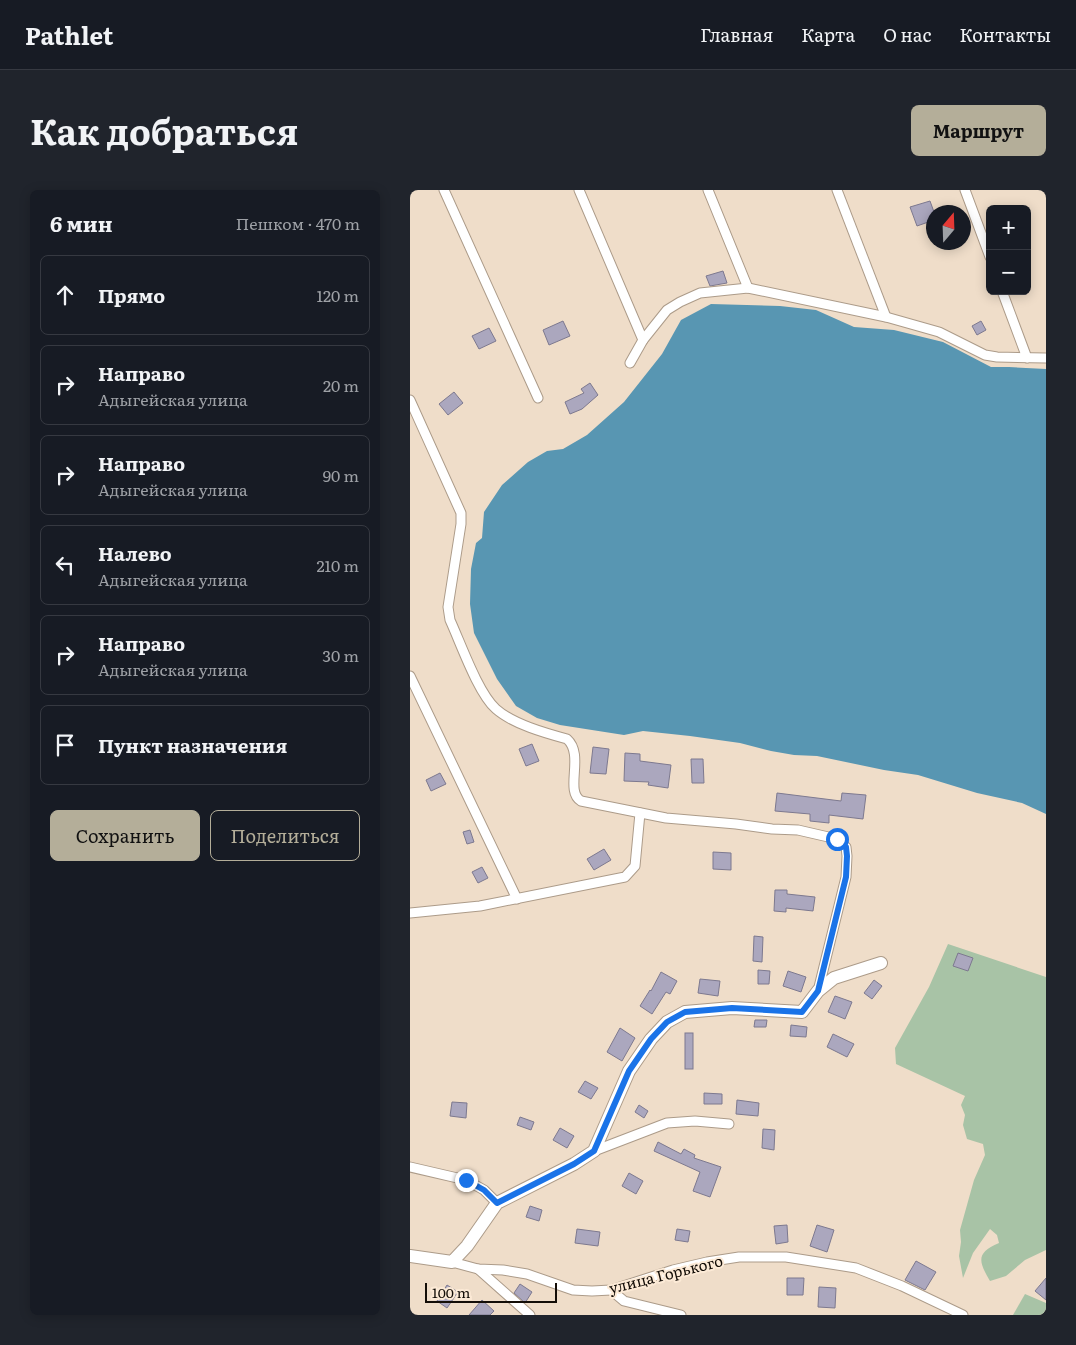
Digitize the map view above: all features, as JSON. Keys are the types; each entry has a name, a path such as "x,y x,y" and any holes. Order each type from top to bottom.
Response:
{"street":[{"path":"444,190 538,398"},
{"path":"579,190 642,340"},
{"path":"708,190 748,288"},
{"path":"837,190 886,317"},
{"path":"965,190 988,250"},
{"path":"630,363 642,340 667,310 700,293 748,288 886,317 940,332 986,355 1046,358"},
{"path":"1003,295 1027,358"},
{"path":"410,400 461,513 461,524 448,607 450,620 486,698 497,710 513,720 567,739 572,744 575,751 574,792 578,799 587,803 666,818 798,830 837,839 846,847 846,877 818,991"},
{"path":"410,676 517,899"},
{"path":"410,913 480,906 625,877 635,866 640,813"},
{"path":"594,1151 629,1071 651,1039 667,1022 685,1012 732,1008 802,1012 818,991 834,978 881,963"},
{"path":"410,1256 452,1262 467,1246 497,1203 574,1164 594,1151 667,1123 730,1124"},
{"path":"410,1167 466,1180 484,1190 497,1203"},
{"name":"улица Горького","path":"452,1262 478,1269 503,1270 527,1274 573,1290 592,1291 612,1290 673,1270 706,1262 739,1257 786,1257 856,1268 902,1286 962,1315"},
{"path":"478,1269 530,1315"},
{"path":"612,1290 624,1301 681,1315"}],"green space":[{"path":"948,944 1046,977 1046,1250 1025,1260 1006,1276 990,1281 983,1268 981,1259 986,1250 999,1243 997,1235 990,1229 973,1253 963,1278 959,1256 960,1230 974,1180 985,1155 983,1144 967,1139 963,1125 965,1115 961,1105 965,1096 896,1064 895,1048 929,987"},
{"path":"1025,1294 1046,1303 1046,1315 1013,1315"}],"water":[{"path":"711,304 780,306 816,310 854,327 894,330 943,342 991,367 1046,369 1046,814 1022,803 977,793 918,775 817,756 794,755 740,743 690,736 643,731 624,735 560,725 537,718 516,706 497,679 474,633 470,604 471,569 476,543 482,538 484,512 502,485 528,462 547,451 563,449 587,435 624,402 662,354 681,320"}],"building":[{"path":"930,201 931,205 926,205 926,223 917,226 910,207"},
{"path":"723,271 727,283 710,286 706,276"},
{"path":"563,321 570,336 549,345 543,330"},
{"path":"981,321 986,330 977,335 972,326"},
{"path":"489,328 496,341 479,349 472,336"},
{"path":"590,383 598,395 582,409 570,414 565,402 584,393 581,389"},
{"path":"454,392 463,403 448,415 439,404"},
{"path":"532,744 539,761 526,766 519,749"},
{"path":"593,747 609,749 606,774 590,773"},
{"path":"625,753 640,754 640,761 671,765 668,788 648,785 649,782 624,781"},
{"path":"691,759 703,759 704,783 692,783"},
{"path":"440,773 446,784 431,791 426,780"},
{"path":"777,793 841,801 842,793 866,795 863,819 829,815 829,823 810,821 810,814 775,811"},
{"path":"470,830 474,842 467,844 463,832"},
{"path":"604,849 611,860 594,870 587,859"},
{"path":"713,852 731,853 731,870 713,869"},
{"path":"482,867 488,878 478,883 472,872"},
{"path":"775,890 787,890 787,894 815,897 813,911 786,908 786,912 774,911"},
{"path":"754,936 763,937 762,962 753,961"},
{"path":"958,953 973,958 968,971 953,966"},
{"path":"758,970 770,971 769,984 758,984"},
{"path":"788,971 806,977 801,992 783,986"},
{"path":"661,972 677,981 670,994 666,992 652,1014 640,1006"},
{"path":"700,979 720,981 718,996 698,993"},
{"path":"874,980 882,986 872,999 864,993"},
{"path":"835,996 852,1002 845,1019 828,1012"},
{"path":"755,1020 767,1020 766,1027 754,1027"},
{"path":"791,1025 807,1027 806,1037 790,1036"},
{"path":"620,1028 635,1038 622,1061 607,1052"},
{"path":"685,1033 693,1033 693,1069 685,1069"},
{"path":"833,1034 854,1044 847,1057 827,1047"},
{"path":"585,1081 598,1088 591,1099 578,1092"},
{"path":"704,1093 722,1094 722,1104 704,1104"},
{"path":"737,1100 759,1103 758,1116 736,1114"},
{"path":"452,1102 467,1103 466,1118 450,1116"},
{"path":"639,1105 648,1111 644,1118 635,1112"},
{"path":"520,1117 534,1122 531,1130 517,1125"},
{"path":"560,1128 574,1136 567,1148 553,1140"},
{"path":"763,1129 775,1130 774,1150 762,1148"},
{"path":"658,1142 681,1154 684,1149 695,1155 694,1158 721,1167 710,1197 693,1191 700,1172 654,1151"},
{"path":"629,1173 643,1181 636,1194 622,1186"},
{"path":"530,1206 542,1210 539,1221 526,1217"},
{"path":"787,1225 788,1242 776,1244 774,1226"},
{"path":"817,1225 834,1230 827,1252 810,1246"},
{"path":"577,1229 600,1232 598,1246 575,1243"},
{"path":"677,1229 690,1231 688,1242 675,1240"},
{"path":"916,1261 936,1272 925,1290 905,1280"},
{"path":"787,1278 804,1278 803,1295 787,1295"},
{"path":"1046,1278 1046,1300 1035,1291"},
{"path":"520,1284 532,1292 525,1303 514,1293"},
{"path":"447,1285 458,1292 447,1308 437,1301"},
{"path":"819,1287 836,1288 835,1308 818,1307"},
{"path":"482,1300 494,1311 490,1315 469,1315"}],"route":[{"path":"466,1180 484,1190 497,1203 574,1164 594,1151 629,1071 651,1039 667,1022 685,1012 732,1008 802,1012 818,991 846,877 846,847 837,839"}]}
